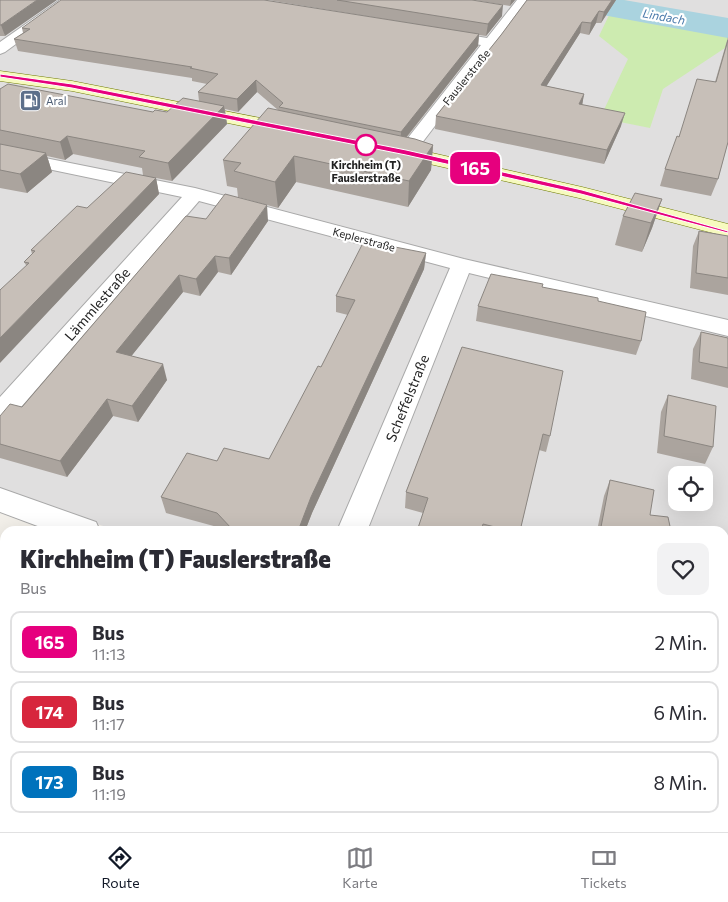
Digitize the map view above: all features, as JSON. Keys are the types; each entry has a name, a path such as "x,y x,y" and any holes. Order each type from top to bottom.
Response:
{"main road":[{"path":"0,76 72,86 307,133"},
{"path":"377,147 582,192 728,231"}],"street":[{"path":"0,49 69,0"},
{"path":"496,10 521,5"},
{"name":"Fauslerstraße","path":"406,152 521,5"},
{"path":"426,32 493,43"},
{"name":"Keplerstraße","path":"0,154 195,194 462,265 728,328"},
{"name":"Lämmlestraße","path":"0,414 195,194"},
{"name":"Scheffelstraße","path":"354,526 462,265"},
{"path":"0,500 71,526"}],"shaded area":[{"path":"0,0 728,0 728,526 103,526 0,491"}],"green space":[{"path":"552,0 622,0 728,20 728,46 663,89 650,128 600,118 628,59 599,36 611,11"}],"building":[{"path":"0,0 37,0 0,25"},
{"path":"61,0 264,0 479,34 401,132 279,107 283,103 256,80 237,99 198,92 218,74 190,68 192,67 14,39 30,29 22,28"},
{"path":"337,0 472,0 503,5 488,24"},
{"path":"527,0 612,0 604,12 599,11 591,23 582,22 541,85 584,94 579,104 625,113 607,150 436,116"},
{"path":"728,40 728,142 718,179 665,169 677,136 679,137 697,79 716,82"},
{"path":"8,84 153,112 155,110 167,112 183,98 224,106 168,163 139,157 145,151 67,136 60,142 0,130 0,89"},
{"path":"268,108 415,139 433,145 409,181 294,156 275,182 234,171 241,163 223,160"},
{"path":"0,144 46,153 20,174 0,170"},
{"path":"126,172 156,178 0,338 0,290 29,263 24,262 35,251 31,250 77,206 87,208"},
{"path":"635,193 662,199 651,223 623,216"},
{"path":"225,194 267,205 229,258 215,256 196,279 179,275 116,352 163,364 132,406 107,399 60,461 0,444 0,416 10,404 22,407 186,216 206,219"},
{"path":"699,231 728,236 728,278 696,273"},
{"path":"364,241 426,253 311,497 300,526 229,526 217,513 161,497 187,453 217,461 224,448 269,459 318,366 321,367 355,300 336,296"},
{"path":"491,274 543,284 542,287 598,298 598,301 646,312 641,341 478,306"},
{"path":"701,332 728,338 728,368 699,362"},
{"path":"462,347 563,371 550,436 543,434 521,526 491,526 483,524 482,526 419,526 428,498 406,492"},
{"path":"668,395 716,406 713,447 664,436"},
{"path":"610,480 654,490 650,515 668,517 670,526 601,526"}],"waterway":[{"name":"Lindach","path":"570,0 728,28"}],"bus line":[{"name":"165","path":"0,76 72,86 406,152 582,192 728,231"}],"place":[{"name":"Aral","path":"30,100"},
{"name":"Kirchheim (T) Fauslerstraße","path":"366,145"}]}
